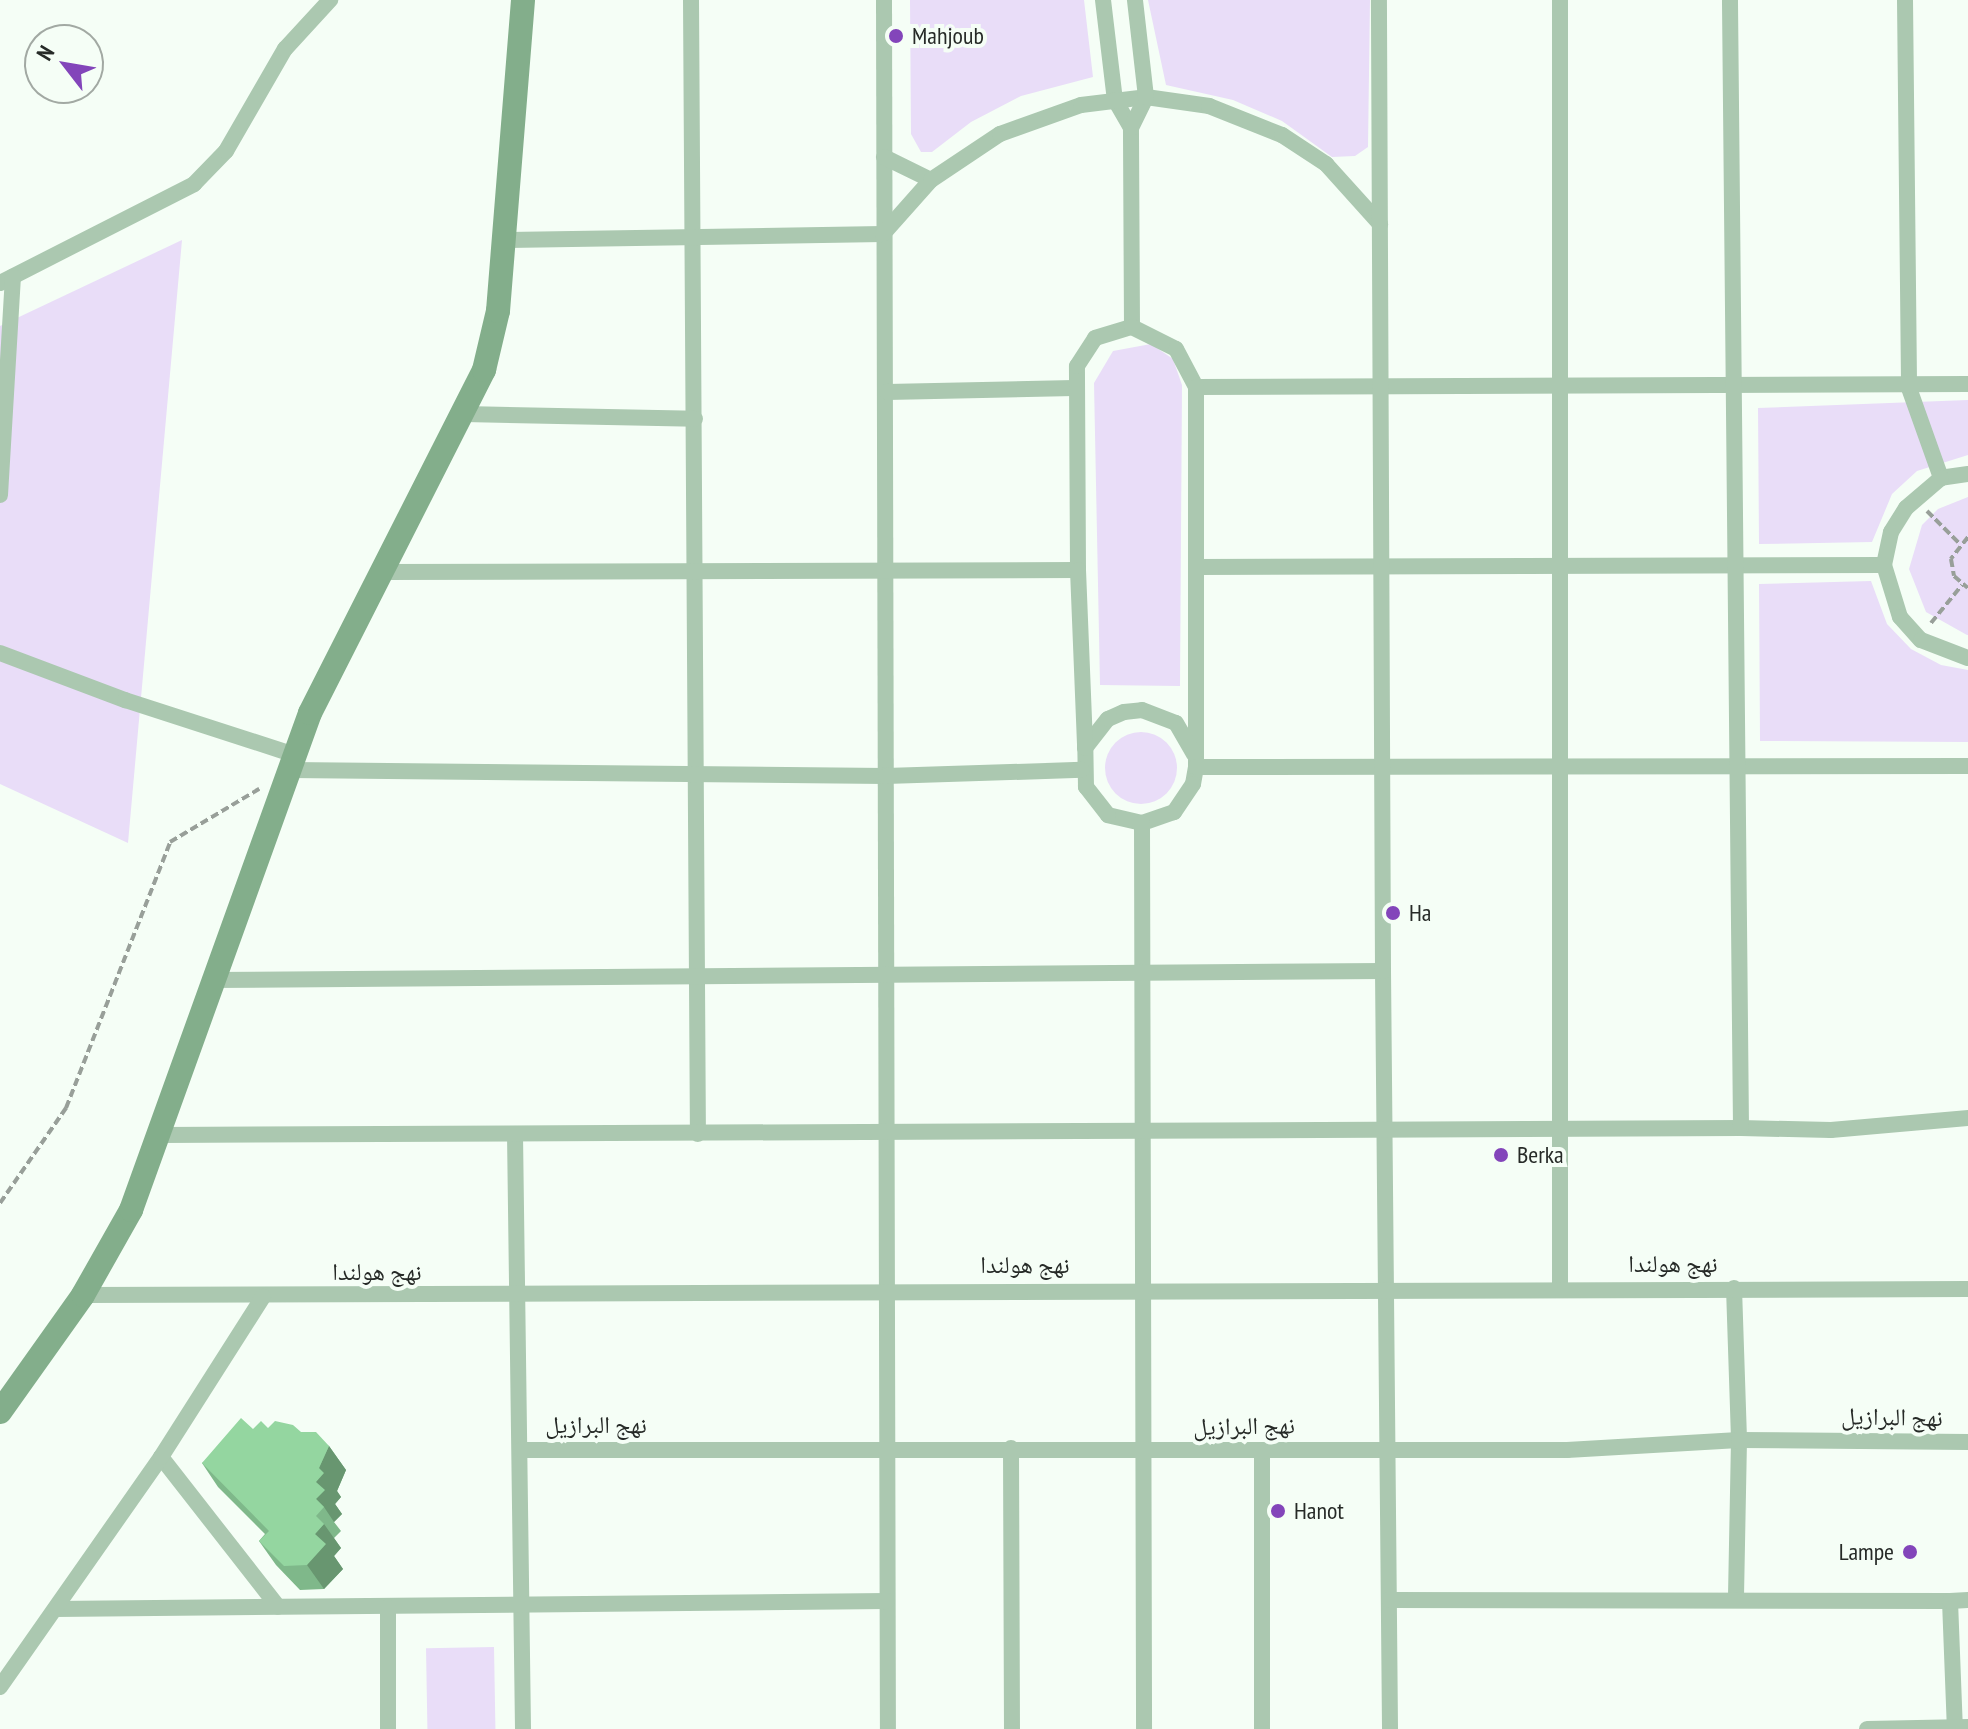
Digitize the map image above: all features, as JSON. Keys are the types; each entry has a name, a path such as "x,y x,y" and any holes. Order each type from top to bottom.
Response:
{"street":[{"path":"0,495 6,279 194,184 226,151 285,49 330,0"},
{"path":"0,1412 83,1295 114,1244 161,1135 210,980 330,668 464,414 492,340 504,240 523,0"},
{"path":"691,0 698,572 694,980 698,1134"},
{"path":"884,0 891,1447 888,1729"},
{"path":"1103,0 1115,100 1131,128"},
{"path":"1132,327 1131,128 1146,97 1135,0"},
{"path":"1379,0 1390,1729"},
{"path":"1560,0 1556,1126 1560,1287"},
{"path":"1730,0 1732,566 1741,1128"},
{"path":"1905,0 1909,388 1941,478"},
{"path":"504,240 883,234 931,180 1000,134 1048,114 1146,97 1209,106 1282,135 1326,164 1380,224"},
{"path":"884,157 931,180"},
{"path":"1132,327 1176,349 1196,387 1195,761 1189,792 1174,812 1142,823 1124,822 1101,809 1086,787 1082,770 1085,748 1074,388 1084,349 1112,330 1132,327"},
{"path":"1196,387 1909,388 1968,384"},
{"path":"887,392 1074,388"},
{"path":"464,414 695,419"},
{"path":"1968,474 1941,478 1906,508 1891,532 1884,565 1888,590 1911,629 1948,654 1968,658"},
{"path":"1196,567 1884,565"},
{"path":"381,572 888,573 1078,570"},
{"path":"0,653 293,763 695,776 886,776 1082,770"},
{"path":"1085,748 1108,719 1142,710 1176,723 1195,761"},
{"path":"1195,761 1384,767 1968,766"},
{"path":"1142,823 1144,1729"},
{"path":"210,980 694,980 1383,971"},
{"path":"161,1135 889,1134 1556,1126 1846,1129 1968,1118"},
{"path":"515,1134 523,1729"},
{"path":"1734,1288 1739,1440 1736,1598"},
{"name":"نهج هولندا","path":"83,1295 263,1297 890,1289 1968,1289"},
{"path":"0,1687 161,1457 263,1297"},
{"name":"نهج البرازيل","path":"521,1450 891,1447 1143,1451 1388,1447 1567,1450 1739,1440 1968,1442"},
{"path":"1011,1448 1012,1729"},
{"path":"1262,1450 1262,1729"},
{"path":"161,1457 278,1607"},
{"path":"1389,1600 1968,1600"},
{"path":"55,1609 887,1601"},
{"path":"1867,1729 1960,1728 1950,1601"},
{"path":"388,1607 388,1729"}],"path":[{"path":"1918,519 1935,503"},
{"path":"1925,510 1959,543"},
{"path":"1968,537 1959,543 1951,568 1962,585 1968,588"},
{"path":"1931,623 1962,585"},
{"path":"1923,614 1943,630"},
{"path":"0,1203 66,1108 170,842 293,763"}],"shaded area":[{"path":"910,0 1084,0 1093,77 1021,96 971,122 932,152 921,152 911,134"},
{"path":"1148,0 1370,0 1368,147 1355,156 1332,157 1282,121 1233,100 1166,85"},
{"path":"182,240 128,843 0,784 0,326"},
{"path":"1151,344 1173,359 1182,385 1180,686 1100,685 1094,383 1113,351"},
{"path":"1968,400 1968,455 1917,471 1892,494 1872,542 1759,544 1758,408"},
{"path":"1968,497 1967,635 1926,612 1909,569 1922,525 1938,509"},
{"path":"1871,581 1887,624 1911,649 1941,665 1968,670 1968,742 1760,741 1759,584"},
{"path":"1141,732 1161,738 1171,748 1177,768 1171,788 1161,798 1141,804 1121,798 1111,788 1105,768 1111,748 1121,738"},
{"path":"494,1647 495,1729 427,1729 426,1648"}],"building":[{"path":"241,1418 253,1429 261,1421 268,1428 275,1421 293,1425 301,1432 316,1432 329,1446 319,1468 324,1473 316,1482 325,1490 316,1499 324,1507 316,1516 324,1524 315,1534 326,1544 307,1565 284,1566 259,1541 269,1531 202,1463"}],"place":[{"name":"Mahjoub","path":"896,36"},
{"name":"Ha","path":"1393,913"},
{"name":"Berka","path":"1501,1155"},
{"name":"Hanot","path":"1278,1511"},
{"name":"Lampe","path":"1910,1552"}]}
